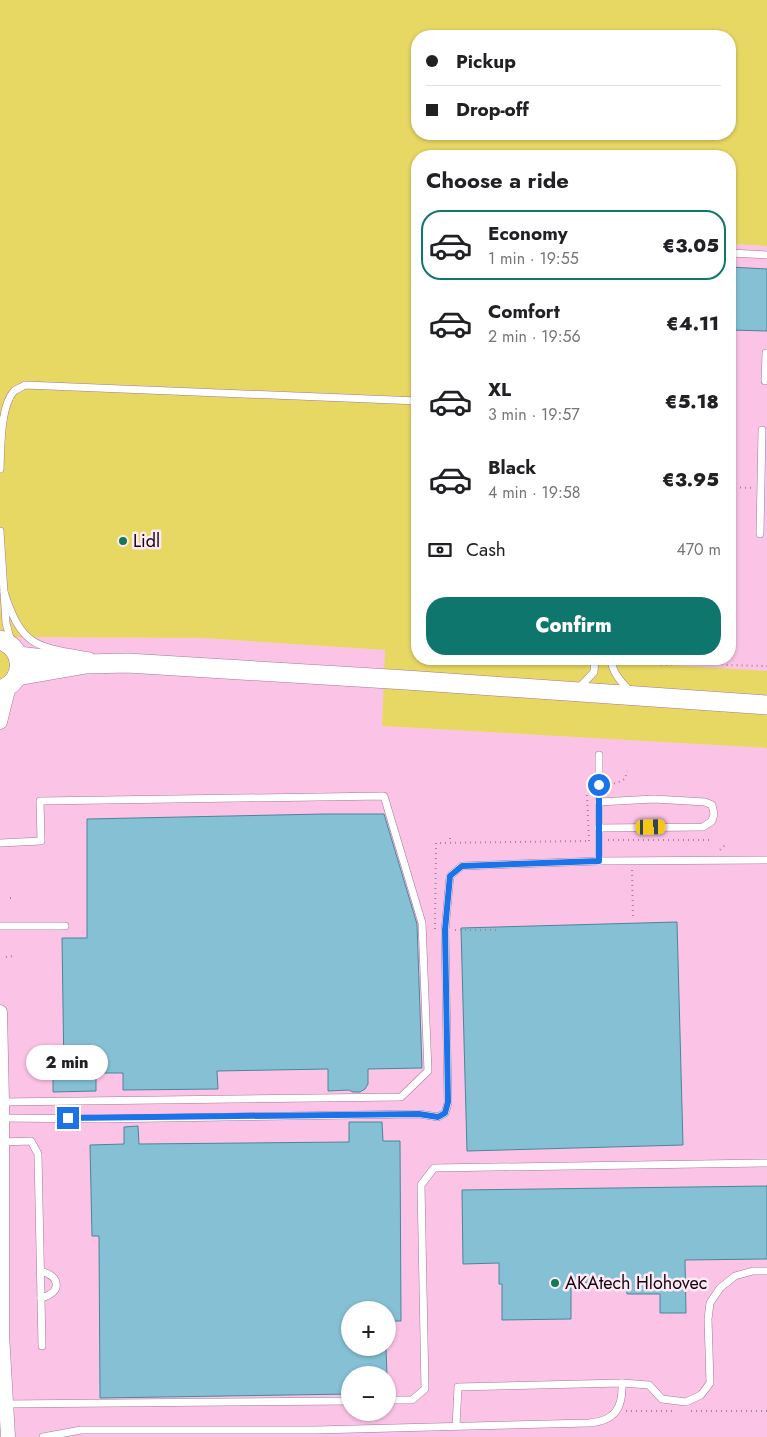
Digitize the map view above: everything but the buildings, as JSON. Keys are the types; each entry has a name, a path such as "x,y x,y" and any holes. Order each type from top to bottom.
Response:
{"main road":[{"path":"10,647 86,664"},
{"path":"9,684 20,668 10,647"},
{"path":"9,684 86,664 127,663 767,705"}],"street":[{"path":"0,722 9,684"},
{"path":"0,1012 2,1334 8,1437"}],"lane":[{"path":"736,253 767,255"},
{"path":"765,381 766,353"},
{"path":"0,469 2,419 6,403 14,391 25,385 411,401"},
{"path":"760,534 762,430"},
{"path":"0,531 6,623 10,647"},
{"path":"4,592 11,614 19,628 32,641 46,649 127,663"},
{"path":"574,692 594,672 595,665"},
{"path":"612,665 622,683 636,696"},
{"path":"599,755 599,861"},
{"path":"0,843 41,841 40,802 384,796 422,923 428,1071 401,1097 2,1102"},
{"path":"599,802 654,799 705,802 712,805 714,814 712,821 703,827 599,828"},
{"path":"2,1118 419,1114 438,1117 445,1113 448,1102 445,930 450,876 462,866 599,861 767,860"},
{"path":"0,926 65,926"},
{"path":"2,1142 31,1141 38,1154 42,1346"},
{"path":"396,1400 412,1400 425,1389 421,1185 434,1168 767,1163"},
{"path":"41,1271 51,1275 56,1281 57,1286 50,1295 41,1298"},
{"path":"456,1426 458,1387 622,1383 649,1385 662,1399 686,1402 701,1395 710,1383 708,1320 710,1303 720,1288 735,1276 753,1271 767,1271"},
{"path":"759,1271 767,1276"},
{"path":"43,1437 81,1430 306,1430 589,1424 605,1419 618,1410 622,1398 622,1383"},
{"path":"5,1404 341,1401"}],"path":[{"path":"736,487 761,488"},
{"path":"736,665 767,666"},
{"path":"624,779 627,771"},
{"path":"450,838 450,843"},
{"path":"498,930 435,930 436,843 540,840 588,841"},
{"path":"6,956 13,956"},
{"path":"618,1410 631,1412 679,1411"},
{"path":"689,1411 767,1411"}],"shaded area":[{"path":"0,0 767,0 767,246 736,244 736,150 411,150 411,665 670,665 767,671 767,748 382,726 385,650 202,638 0,637"},
{"path":"736,244 767,246 767,671 669,665 736,665"},
{"path":"0,637 202,638 386,650 382,726 767,748 767,1437 3,1437 0,1409"},
{"path":"0,648 8,652 13,670 0,683"}],"place":[{"name":"Lidl","path":"123,541"},
{"name":"AKAtech Hlohovec","path":"555,1283"}],"route":[{"path":"68,1118 376,1116 419,1114 438,1117 445,1113 448,1102 445,930 450,876 462,866 599,861 599,785"}]}
